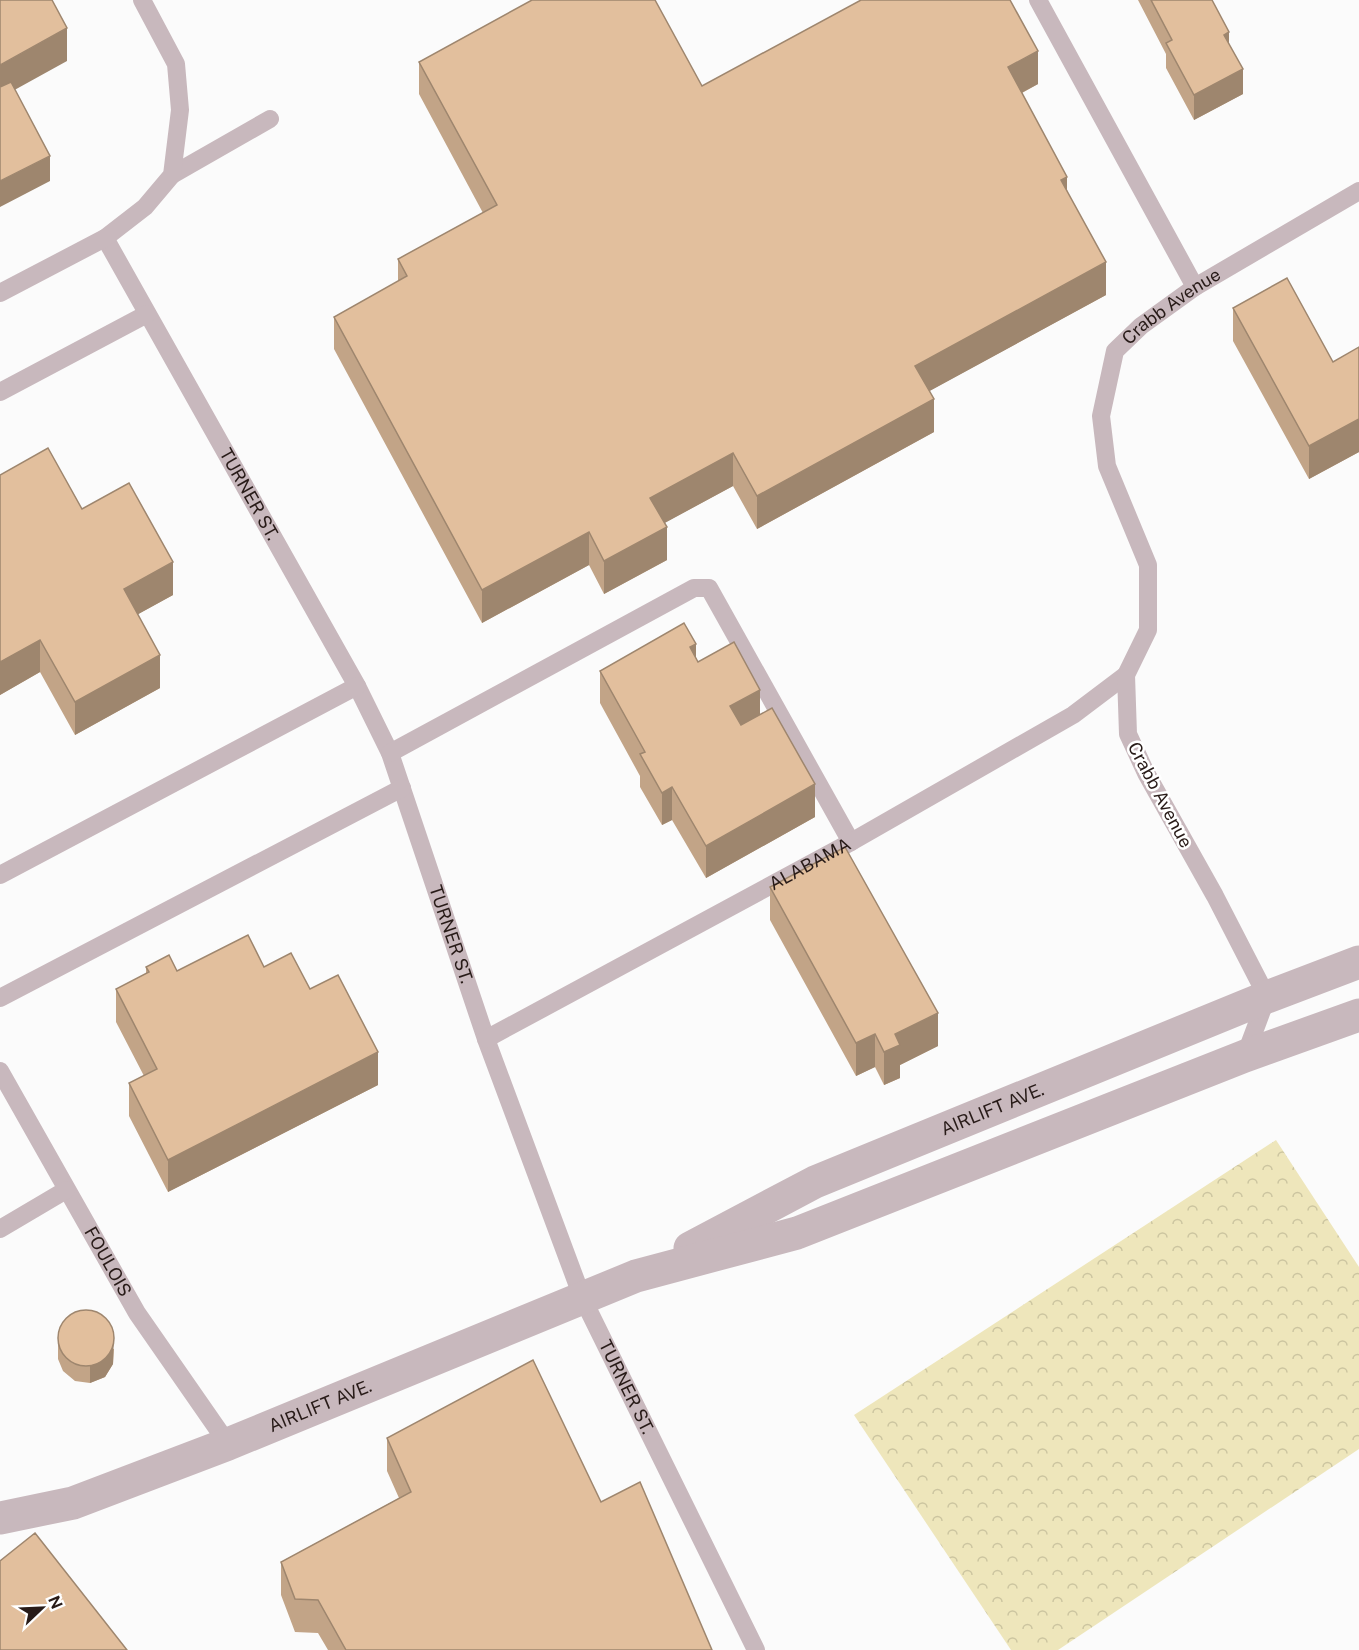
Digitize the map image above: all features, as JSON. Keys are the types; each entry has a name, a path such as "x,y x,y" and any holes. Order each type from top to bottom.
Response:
{"street":[{"name":"AIRLIFT AVE.","path":"636,1276 815,1182 1267,997 1359,962"},
{"name":"AIRLIFT AVE.","path":"0,1518 73,1503 228,1444 636,1276 797,1233 1245,1056 1359,1015"}],"lane":[{"path":"142,0 176,64 180,110 172,175"},
{"path":"1038,0 1195,287"},
{"path":"0,293 105,238 145,207 172,175 270,119"},
{"name":"Crabb Avenue","path":"1267,997 1215,896 1146,773 1128,734 1126,675 1148,630 1148,565 1107,466 1101,416 1115,351 1141,326 1195,287 1359,191"},
{"name":"TURNER ST.","path":"105,238 357,686 390,753 486,1039 582,1297 756,1650"},
{"path":"0,392 147,314"},
{"path":"390,753 694,588 709,588 851,842"},
{"name":"ALABAMA","path":"486,1039 851,842 1073,715 1126,675"},
{"path":"0,875 357,686"},
{"path":"0,998 402,788"},
{"path":"1245,1056 1267,997"},
{"name":"FOULOIS","path":"0,1071 137,1313 228,1444"},
{"path":"0,1229 66,1190"}],"green space":[{"path":"1276,1140 1359,1267 1359,1449 1058,1650 1011,1650 854,1415"}],"building":[{"path":"0,0 52,0 67,28 0,65"},
{"path":"532,0 655,0 702,86 861,0 1010,0 1038,51 1008,67 1067,177 1061,180 1106,262 915,366 934,399 757,496 733,453 650,498 667,527 604,561 589,532 482,590 334,317 407,276 398,259 497,205 419,62"},
{"path":"1151,0 1212,0 1229,32 1224,35 1243,69 1194,95 1166,43 1172,40"},
{"path":"11,82 50,156 0,181 0,87"},
{"path":"1287,278 1333,362 1359,347 1359,419 1309,446 1233,308"},
{"path":"48,448 82,509 129,483 173,562 124,589 160,655 75,702 40,640 0,662 0,475"},
{"path":"684,623 696,644 690,647 698,662 734,642 760,690 730,706 741,725 772,708 815,784 706,846 672,787 662,793 640,754 645,752 600,671"},
{"path":"845,847 938,1013 895,1034 900,1045 884,1052 875,1034 856,1043 770,887"},
{"path":"248,935 264,967 291,953 310,989 338,975 378,1052 168,1160 129,1083 157,1069 116,989 149,972 146,967 169,955 177,971"},
{"path":"86,1310 97,1312 106,1318 112,1327 114,1338 112,1349 106,1358 97,1364 86,1366 75,1364 66,1358 60,1349 58,1338 60,1327 66,1318 75,1312"},
{"path":"533,1360 601,1502 640,1482 712,1650 346,1650 318,1600 295,1599 281,1562 411,1492 387,1438"},
{"path":"35,1533 127,1650 0,1650 0,1561"}]}
